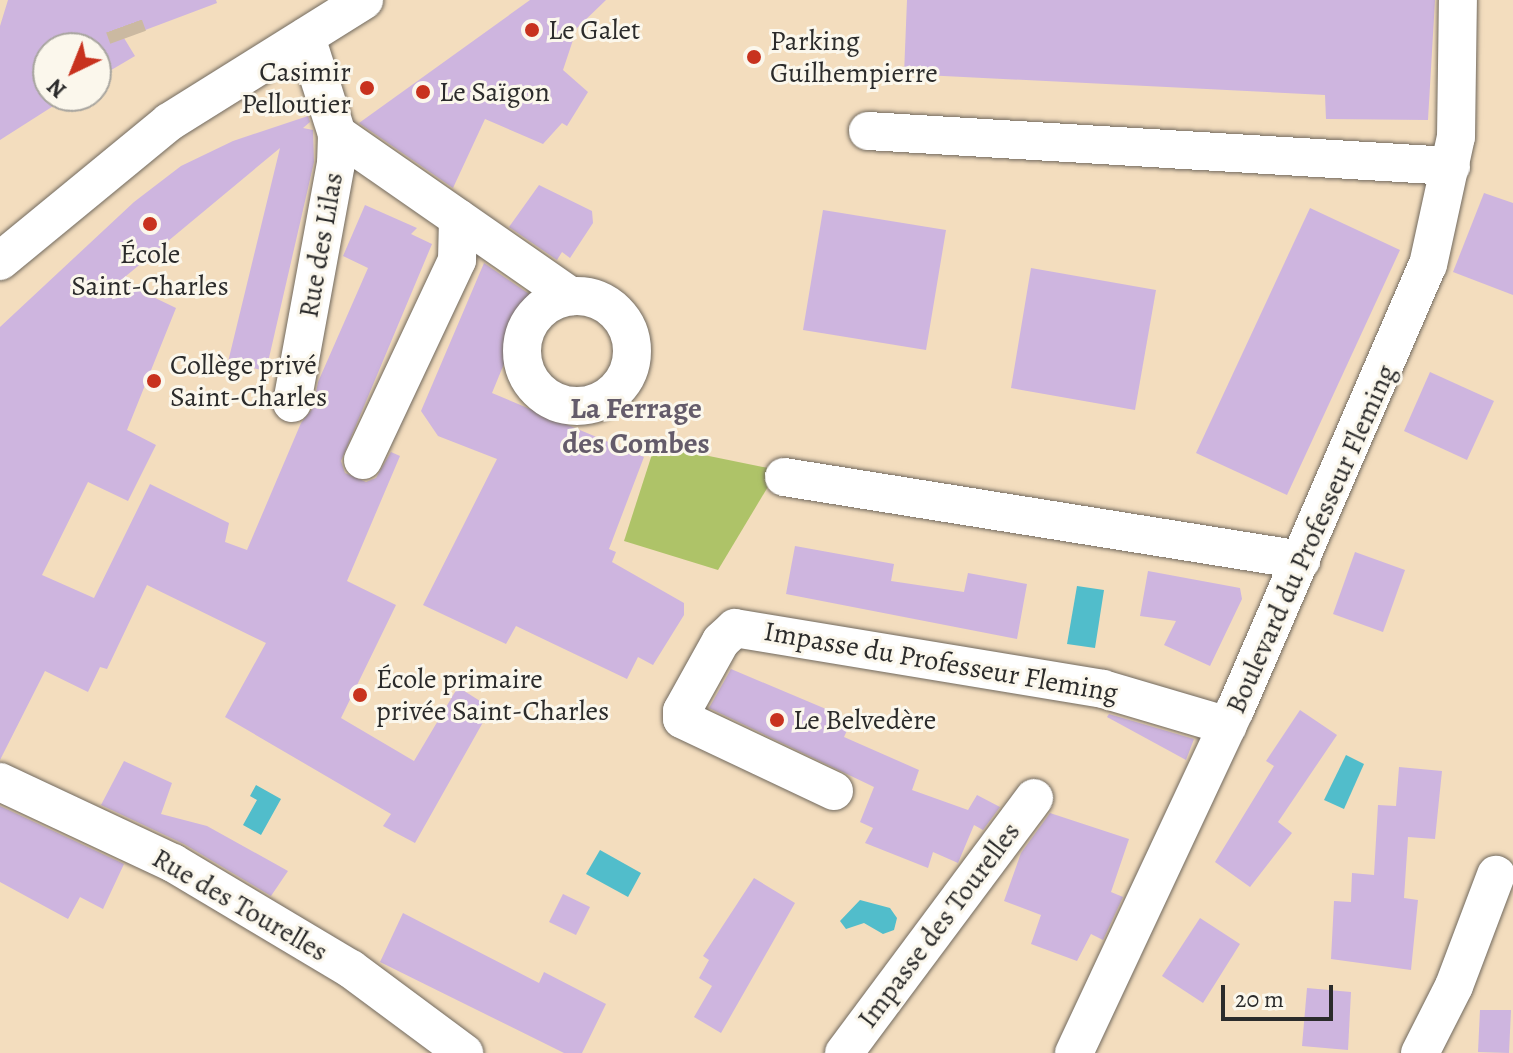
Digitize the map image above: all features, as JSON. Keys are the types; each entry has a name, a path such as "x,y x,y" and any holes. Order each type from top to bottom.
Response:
{"street":[{"path":"0,261 169,122 364,0"},
{"name":"Boulevard du Professeur Fleming","path":"1074,1053 1228,726 1415,301 1444,208 1451,166 1458,107 1458,0"},
{"path":"306,37 337,134 570,296"},
{"path":"868,131 1451,166"},
{"name":"Rue des Lilas","path":"292,403 336,164 337,134"},
{"path":"363,460 457,260 458,218"},
{"path":"784,477 1301,560"},
{"name":"Impasse du Professeur Fleming","path":"834,791 682,719 682,711 721,641 735,628 1103,689 1228,726"},
{"name":"Rue des Tourelles","path":"0,782 173,863 351,969 464,1053"},
{"name":"Impasse des Tourelles","path":"844,1053 1034,798"},
{"path":"1420,1053 1454,986 1496,875"}],"green space":[{"path":"655,445 778,470 718,570 624,541"}],"water":[{"path":"1077,586 1104,590 1095,648 1067,644"},
{"path":"1346,755 1364,764 1344,809 1324,800"},
{"path":"256,785 281,799 261,835 243,825 257,800 250,796"},
{"path":"600,850 641,873 628,897 586,874"},
{"path":"860,900 890,908 897,918 894,930 883,934 864,923 846,929 840,921"}],"building":[{"path":"8,0 216,0 217,3 124,38 135,56 112,70 112,32 32,32 32,112 44,112 0,140 0,26"},
{"path":"530,0 606,0 577,28 563,70 588,92 567,126 562,123 543,144 485,119 453,188 359,123"},
{"path":"907,0 1435,0 1428,120 1326,119 1325,95 904,74"},
{"path":"308,116 310,122 303,128 313,130 314,162 266,371 228,362 280,148 120,281 176,308 127,430 156,445 128,501 88,482 42,575 94,598 150,484 229,523 225,542 247,550 301,423 313,408 318,382 368,268 343,256 365,205 417,228 411,234 432,244 341,461 345,473 366,482 376,478 391,452 400,456 347,581 396,605 341,718 414,761 458,687 491,708 415,843 383,826 391,814 225,717 266,643 147,585 107,669 100,667 88,692 45,671 0,760 0,327 134,202 181,166 233,141"},
{"path":"539,185 592,211 593,223 570,258 562,252 557,260 509,227"},
{"path":"1484,193 1513,203 1513,295 1453,272"},
{"path":"1310,208 1400,250 1287,495 1196,453"},
{"path":"823,210 946,230 926,350 803,330"},
{"path":"484,263 532,296 492,393 644,457 609,549 616,552 612,562 684,603 684,615 653,665 638,657 627,679 516,626 506,644 423,605 497,459 438,436 421,411"},
{"path":"1031,268 1156,290 1135,410 1011,388"},
{"path":"1430,372 1494,401 1467,460 1404,431"},
{"path":"795,546 894,564 891,581 964,592 968,573 1027,584 1017,639 786,594"},
{"path":"1355,552 1405,570 1383,632 1333,614"},
{"path":"1148,571 1240,588 1242,599 1210,666 1164,645 1176,621 1140,616"},
{"path":"731,669 852,720 844,737 919,770 912,790 968,810 977,795 1000,807 983,830 974,825 958,863 933,852 928,868 865,843 873,828 860,822 874,787 709,708"},
{"path":"1300,710 1337,735 1278,822 1292,833 1250,887 1215,862 1274,766 1266,761"},
{"path":"1109,714 1194,739 1186,760 1107,717"},
{"path":"124,761 172,783 161,814 207,826 288,871 271,896 184,844 101,805"},
{"path":"1399,767 1442,771 1435,839 1408,837 1404,898 1418,900 1411,970 1331,959 1334,901 1351,902 1352,873 1374,875 1378,805 1396,806"},
{"path":"0,806 124,864 103,909 80,897 68,919 0,882"},
{"path":"1050,813 1129,839 1111,892 1123,897 1103,940 1091,934 1077,961 1031,944 1041,915 1004,901 1021,853"},
{"path":"754,878 795,903 721,1033 694,1017 712,986 699,978 709,960 703,956"},
{"path":"563,894 590,907 576,935 549,922"},
{"path":"403,913 539,983 544,972 606,1004 582,1053 564,1053 380,962"},
{"path":"1200,918 1240,944 1203,1003 1162,976"},
{"path":"1307,988 1351,992 1348,1050 1302,1046"},
{"path":"1480,1010 1511,1010 1509,1053 1478,1052"}],"tunnel":[{"path":"124,26 128,37"}],"place":[{"name":"Le Galet","path":"532,30"},
{"name":"Parking Guilhempierre","path":"754,57"},
{"name":"Casimir Pelloutier","path":"367,88"},
{"name":"Le Saïgon","path":"423,92"},
{"name":"École Saint-Charles","path":"150,224"},
{"name":"Collège privé Saint-Charles","path":"154,381"},
{"name":"École primaire privée Saint-Charles","path":"360,695"},
{"name":"Le Belvedère","path":"777,720"}],"district":[{"name":"La Ferrage des Combes","path":"636,425"}]}
